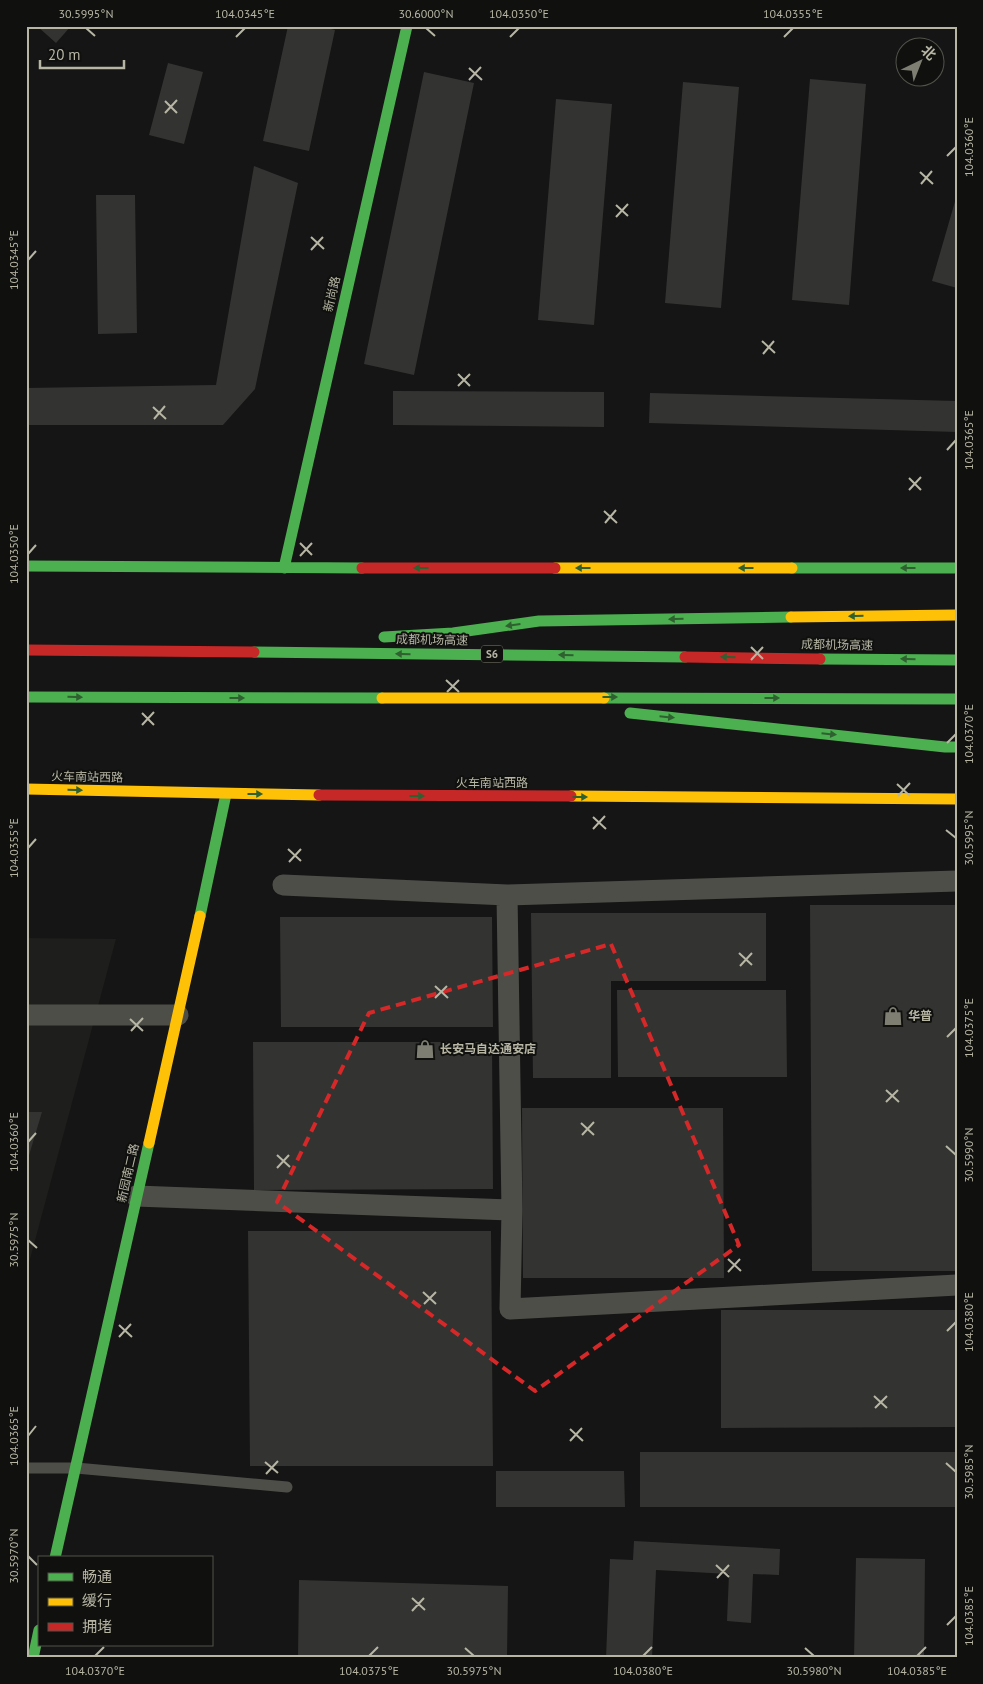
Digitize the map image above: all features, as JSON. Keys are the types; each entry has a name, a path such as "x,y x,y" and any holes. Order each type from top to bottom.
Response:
{"main road":[{"name":"新尚路","path":"284,568 407,26"},
{"path":"26,566 957,568"},
{"path":"375,637 453,632 539,621 957,615"},
{"path":"159,651 316,641"},
{"name":"成都机场高速","path":"26,650 957,660"},
{"path":"26,697 957,699"},
{"path":"480,697 599,710"},
{"path":"619,712 957,747"},
{"name":"火车南站西路","path":"26,789 226,794 957,799"},
{"name":"新园南二路","path":"55,1556 226,794"},
{"path":"32,1658 38,1634"}],"street":[{"path":"284,885 507,895 957,881"},
{"path":"507,895 512,1210 510,1309 957,1285"},
{"path":"26,1015 178,1015"},
{"path":"136,1196 512,1210"}],"lane":[{"path":"26,1468 76,1468 287,1488"}],"highlighted area":[{"path":"611,944 739,1245 535,1391 277,1202 369,1013"}],"shaded area":[{"path":"26,938 116,939 26,1274"}],"building":[{"path":"37,26 71,26 56,43"},
{"path":"288,26 319,26 335,30 309,151 263,141"},
{"path":"168,63 203,72 184,144 149,135"},
{"path":"424,72 474,83 414,375 364,364"},
{"path":"810,79 866,84 849,305 792,300"},
{"path":"683,82 739,87 721,308 665,303"},
{"path":"556,99 612,104 594,325 538,320"},
{"path":"254,166 298,183 255,389 223,425 26,425 26,388 216,385"},
{"path":"96,195 135,195 137,333 98,334"},
{"path":"957,198 957,288 932,281"},
{"path":"393,391 604,392 604,427 393,425"},
{"path":"650,393 957,401 957,432 649,423"},
{"path":"810,905 957,905 957,1271 812,1271"},
{"path":"531,913 766,913 766,981 611,981 611,1078 533,1078"},
{"path":"280,917 492,917 493,1027 281,1027"},
{"path":"617,990 786,990 787,1077 618,1077"},
{"path":"253,1042 492,1042 493,1189 254,1190"},
{"path":"522,1108 723,1108 724,1278 523,1278"},
{"path":"26,1112 42,1112 27,1162 26,1162"},
{"path":"248,1231 491,1231 493,1466 250,1466"},
{"path":"721,1310 957,1310 957,1427 721,1428"},
{"path":"640,1452 957,1452 957,1507 640,1507"},
{"path":"496,1471 624,1471 625,1507 496,1507"},
{"path":"634,1541 780,1549 779,1575 753,1574 751,1623 727,1621 729,1574 656,1570 652,1658 606,1658 610,1559 633,1560"},
{"path":"856,1558 925,1559 924,1658 854,1658"},
{"path":"299,1580 508,1586 507,1658 298,1658"}],"traffic: fast":[{"path":"284,568 407,26"},
{"path":"26,566 362,568"},
{"path":"792,568 957,568"},
{"path":"384,637 453,633 539,621 791,617"},
{"path":"254,652 685,657"},
{"path":"820,659 957,660"},
{"path":"26,697 382,698"},
{"path":"604,698 957,699"},
{"path":"630,713 957,747"},
{"path":"200,916 226,794"},
{"path":"55,1556 149,1143"},
{"path":"33,1658 38,1635"}],"traffic: slow":[{"path":"555,568 792,568"},
{"path":"791,617 957,615"},
{"path":"382,698 604,698"},
{"path":"26,789 319,795"},
{"path":"571,796 957,799"},
{"path":"149,1143 200,916"}],"traffic: jam":[{"path":"362,568 555,568"},
{"path":"26,650 254,652"},
{"path":"685,657 820,659"},
{"path":"319,795 571,796"}],"place":[{"name":"华普","path":"893,1016"},
{"name":"长安马自达通安店","path":"425,1049"}]}
